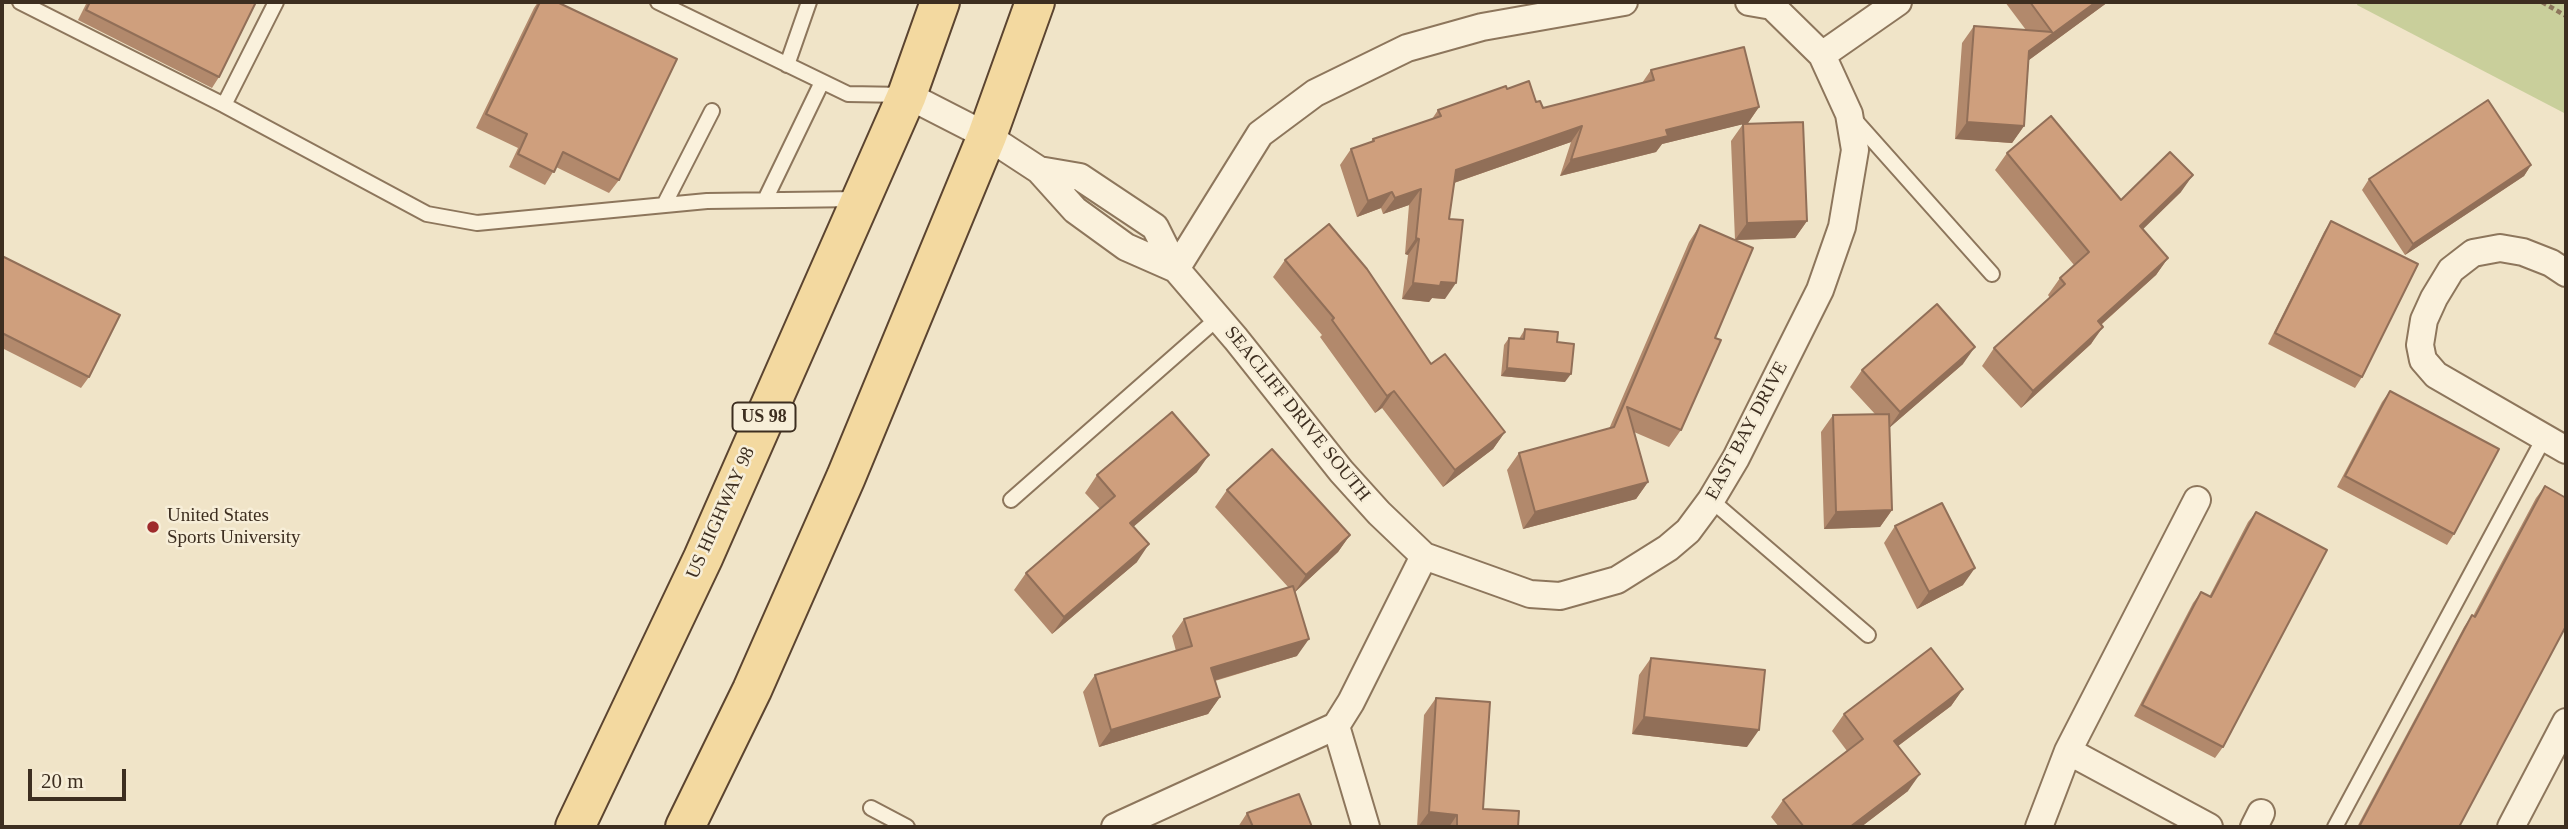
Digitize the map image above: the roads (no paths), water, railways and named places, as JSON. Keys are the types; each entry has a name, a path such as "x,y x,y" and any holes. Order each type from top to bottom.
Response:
{"main road":[{"name":"US HIGHWAY 98","path":"575,827 703,558 907,95 940,2"},
{"path":"685,827 752,690 846,477 987,136 1035,2"}],"street":[{"path":"1175,269 1260,134 1315,93 1408,48 1482,27 1624,2"},
{"name":"EAST BAY DRIVE","path":"1424,556 1530,594 1560,596 1616,580 1637,568 1688,531 1711,500 1762,409 1820,290 1842,227 1855,150 1849,114 1822,55 1772,6 1749,2"},
{"path":"1822,55 1898,2"},
{"name":"SEACLIFF DRIVE SOUTH","path":"907,95 987,136 1039,170 1080,177 1155,227 1175,269 1218,318 1341,471 1379,513 1424,556"},
{"path":"2555,444 2436,375 2423,360 2420,345 2424,320 2434,298 2451,270 2473,253 2500,248 2512,250 2551,263 2566,274"},
{"path":"2039,827 2068,751 2197,500"},
{"path":"1115,827 1336,726 1351,702 1424,556"},
{"path":"2511,827 2566,722"},
{"path":"1336,726 1366,827"},
{"path":"2068,751 2209,827"}],"lane":[{"path":"20,2 224,105 427,214 477,223 707,201 860,199"},
{"path":"224,105 276,2"},
{"path":"658,2 848,94 907,95"},
{"path":"788,65 809,2"},
{"path":"765,200 822,82"},
{"path":"664,205 712,111"},
{"path":"1849,114 1992,274"},
{"path":"1011,500 1218,318"},
{"path":"2334,827 2555,444"},
{"path":"1711,500 1868,635"},
{"path":"871,808 907,827"}],"place":[{"name":"United States Sports University","path":"153,527"}]}
